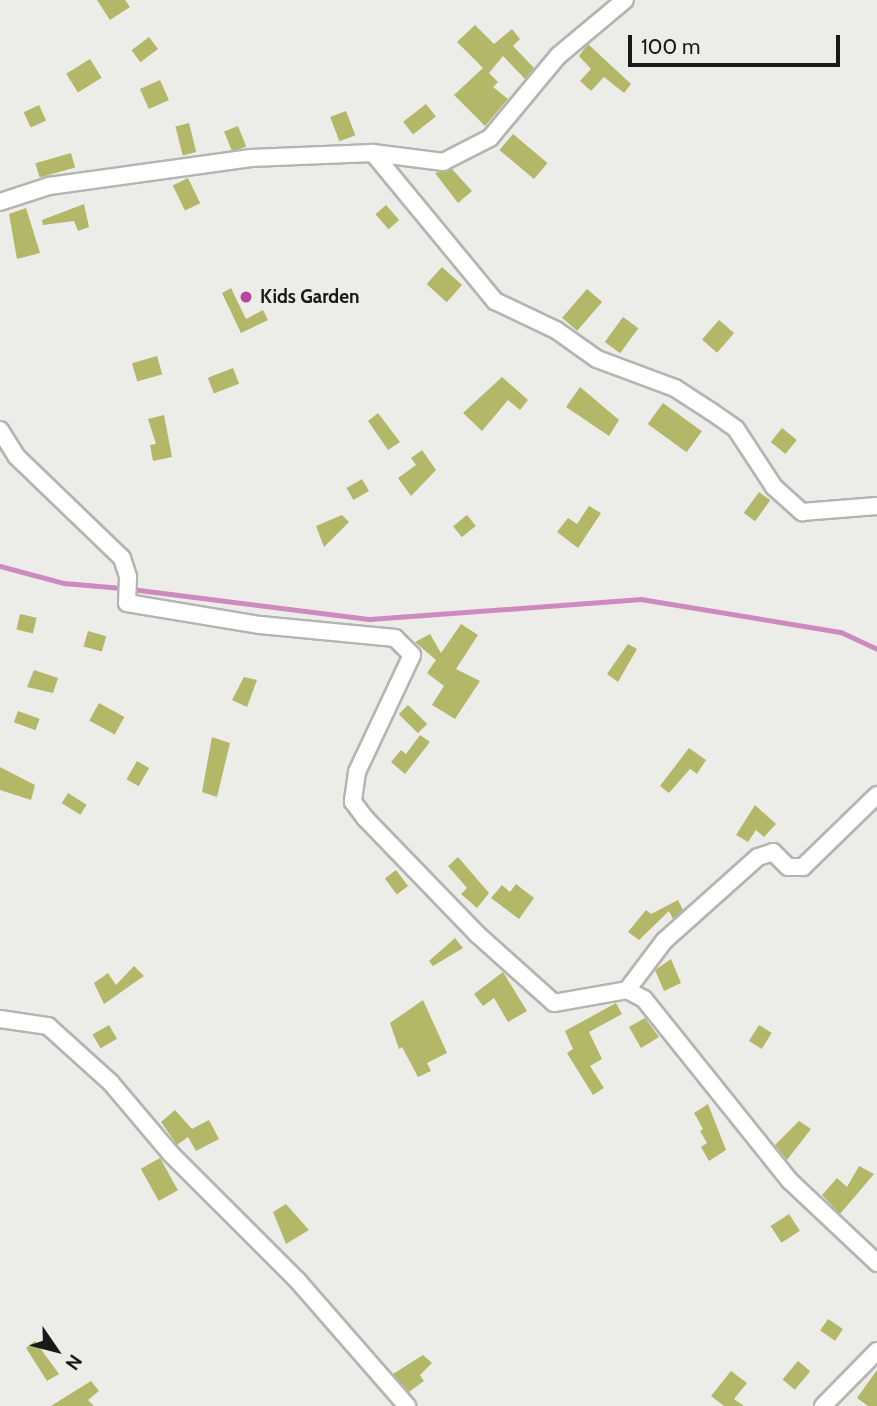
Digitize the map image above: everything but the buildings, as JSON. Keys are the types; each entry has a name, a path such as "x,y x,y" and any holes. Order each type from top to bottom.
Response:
{"street":[{"path":"0,202 49,186 237,160 373,153 443,162 490,138 558,56 625,0"},
{"path":"373,153 495,301 556,330 597,359 675,388 712,412 736,429 774,487 802,512 877,506"},
{"path":"0,430 16,456 122,558 128,577 127,603 260,625 395,638 412,655 357,772 353,802 477,934 554,1003 627,990 644,999 790,1181 877,1263"},
{"path":"627,990 664,941 758,857 773,852 788,867 803,867 877,795"},
{"path":"0,1019 48,1026 111,1083 171,1154 298,1281 407,1406"},
{"path":"823,1406 877,1351"}],"waterway":[{"path":"0,566 64,583 122,588"},
{"path":"131,589 370,619 641,599 841,632 877,649"}],"place":[{"name":"Kids Garden","path":"246,297"}]}
